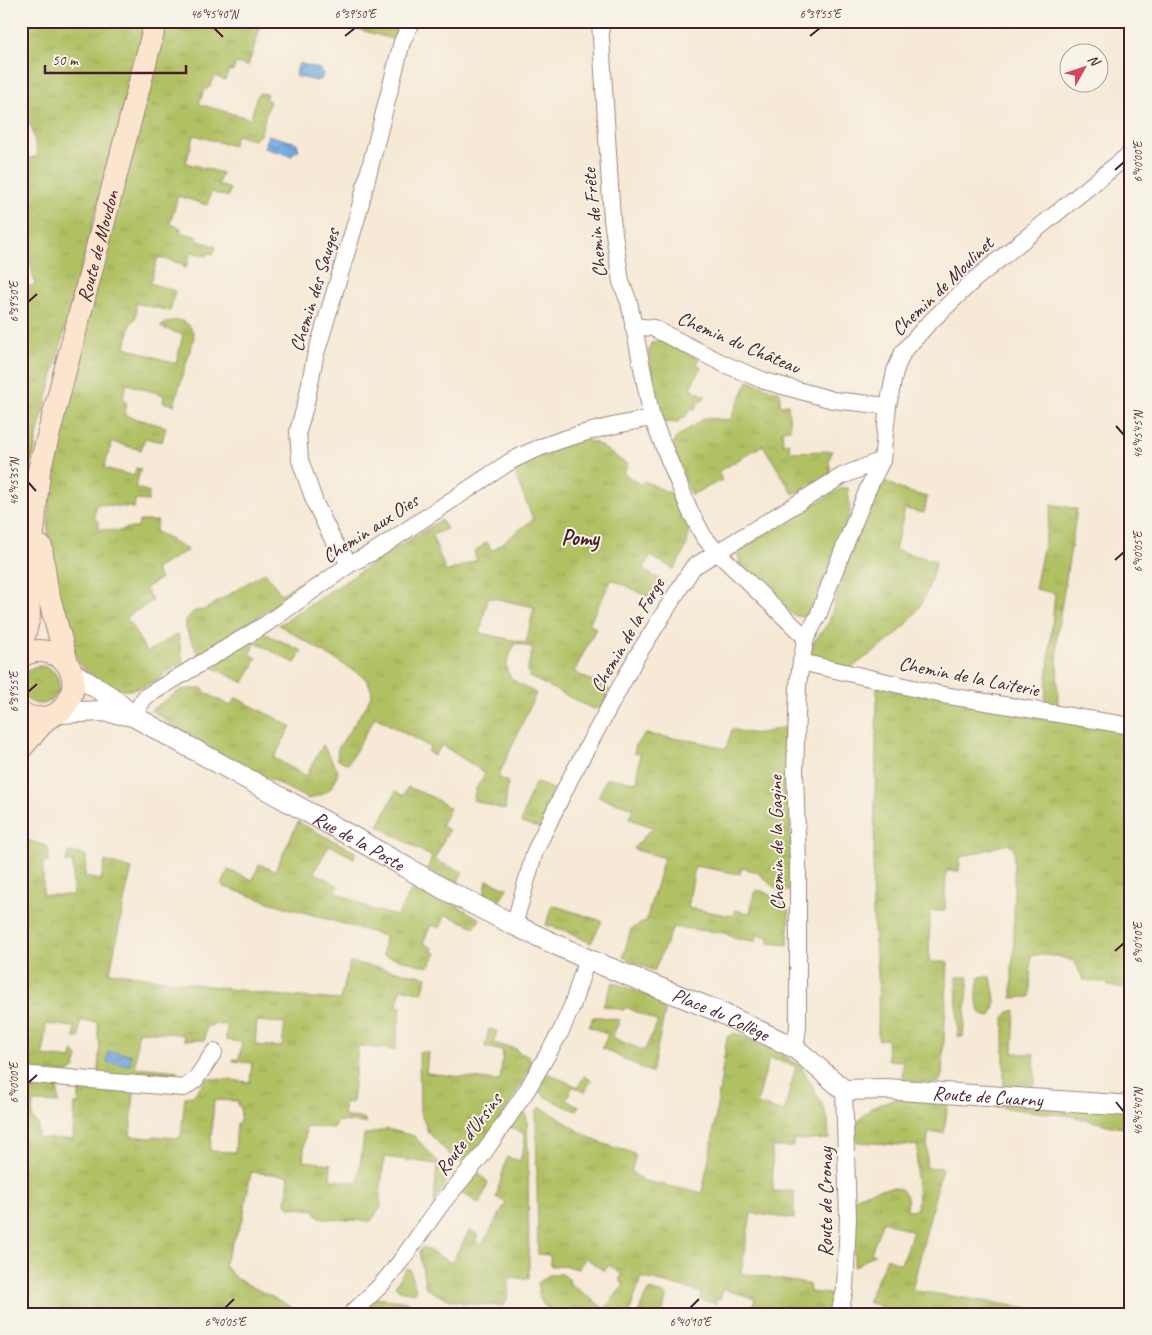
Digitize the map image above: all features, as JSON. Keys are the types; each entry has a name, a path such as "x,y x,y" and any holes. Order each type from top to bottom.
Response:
{"main road":[{"name":"Route de Moudon","path":"21,647 29,617 28,584 39,471 156,21"},
{"name":"Route de Moudon","path":"39,471 38,508 43,567 53,613 74,684 72,695 67,705 53,715"},
{"path":"21,656 30,651 44,650 56,654 69,668"},
{"path":"21,713 38,719 53,715"},
{"path":"21,748 53,715"}],"street":[{"name":"Chemin des Sauges","path":"350,564 334,542 315,503 300,460 298,431 306,403 315,357 357,218 402,42 412,21"},
{"name":"Chemin de Frête","path":"600,21 612,219 621,282 628,302 652,418 690,512 704,537 717,552 806,638"},
{"name":"Chemin de Moulinet","path":"806,638 818,616 866,491 882,460 888,406 895,371 903,352 975,279 1131,153"},
{"name":"Chemin du Château","path":"633,326 653,328 724,364 765,381 833,400 888,406"},
{"name":"Chemin aux Oies","path":"133,716 145,697 266,624 350,564 374,551 510,461 531,450 602,427 652,418"},
{"name":"Chemin de la Forge","path":"514,925 535,850 570,779 637,656 693,567 842,476 882,460"},
{"name":"Chemin de la Gagine","path":"795,1048 798,1027 798,864 795,773 798,685 806,638"},
{"name":"Chemin de la Laiterie","path":"801,662 943,695 1131,726"},
{"name":"Rue de la Poste","path":"69,668 111,697 133,716 442,888 514,925 587,959"},
{"name":"Rue de la Poste","path":"53,715 102,711 133,716"},
{"name":"Place du Collège","path":"587,959 715,1010 795,1048 844,1090"},
{"name":"Route d'Ursins","path":"351,1314 381,1285 400,1262 442,1203 483,1154 527,1090 561,1031 572,1006 587,959"},
{"path":"21,1074 184,1088 195,1080 214,1052"},
{"name":"Route de Cuarny","path":"844,1090 886,1089 1131,1106"},
{"name":"Route de Cronay","path":"840,1314 845,1290 848,1217 844,1090"}],"green space":[{"path":"21,21 146,21 38,432 21,518 21,288 35,285 29,257 21,259 21,160 38,156 31,125 21,127"},
{"path":"157,21 262,21 248,66 236,63 233,71 229,70 225,80 214,76 210,87 204,90 199,104 251,119 259,93 267,94 265,99 270,101 260,135 254,140 236,135 233,146 194,135 186,163 222,173 218,184 230,189 228,197 211,192 207,205 178,196 170,224 181,228 180,232 198,237 196,240 216,246 213,254 208,253 207,256 191,252 186,268 183,267 183,264 158,257 150,283 175,291 170,311 136,303 136,316 131,323 125,347 176,364 183,335 160,327 171,321 181,321 189,326 194,337 174,405 163,402 164,395 127,384 123,397 127,405 124,415 166,427 162,442 145,438 141,450 112,442 104,468 134,476 136,468 141,469 135,487 149,492 148,501 135,500 134,508 96,504 94,517 99,522 98,529 119,531 128,528 138,528 139,521 158,521 155,531 188,550 155,569 160,579 145,588 153,601 126,617 147,652 178,634 183,662 149,684 126,690 101,681 89,673 77,659 63,618 53,576 48,535 49,510 57,437"},
{"path":"330,21 412,21 402,42"},
{"path":"660,340 700,359 697,364 701,367 690,388 705,396 702,401 698,402 695,409 691,408 686,416 676,423 664,422 648,354 651,343"},
{"path":"748,381 780,392 780,405 788,404 790,429 782,430 783,444 789,443 790,452 832,451 829,461 831,473 793,494 763,445 718,472 722,480 691,495 673,446 675,439 704,418 730,420"},
{"path":"583,440 595,442 628,465 623,473 641,485 644,481 676,497 685,518 688,541 674,569 650,556 643,570 659,579 649,597 612,579 589,624 596,628 574,672 610,690 602,707 593,709 530,677 527,670 533,648 516,643 507,662 508,673 516,682 536,693 498,777 508,782 505,810 473,800 476,789 485,773 442,745 434,756 428,752 430,747 375,717 348,764 337,759 338,748 367,705 372,692 369,684 364,677 279,625 441,520 447,529 432,535 446,572 477,560 474,552 487,542 492,551 533,519 513,469 515,470 537,456","holes":["488,597 534,607 526,643 480,633"]},
{"path":"884,481 905,491 927,497 924,513 905,509 895,550 936,561 924,598 904,627 848,671 807,664 813,643 829,622 861,525"},
{"path":"842,488 848,488 850,512 812,613 802,617 793,615 740,564 738,553 761,536"},
{"path":"1052,504 1077,509 1057,634 1058,708 1131,719 1131,988 1108,986 1106,982 1084,980 1074,961 1057,956 1031,955 1030,997 1012,998 1014,849 1008,844 960,857 959,871 946,871 945,911 930,911 929,962 948,962 942,1077 938,1083 902,1081 903,1061 888,1060 887,1039 878,1040 878,974 872,900 876,675 1044,710 1055,593 1035,589"},
{"path":"265,572 281,594 312,575 315,579 199,656 186,629 186,620 194,611 204,610"},
{"path":"264,633 302,651 295,663 256,643 250,654 257,658 244,683 210,666"},
{"path":"40,666 53,672 59,685 53,698 40,704 27,698 21,685 27,672"},
{"path":"202,688 206,693 230,706 236,698 291,726 274,758 306,776 323,745 338,771 331,788 308,799 191,738 151,710 181,690"},
{"path":"784,727 789,729 790,890 784,892 775,888 757,872 742,868 740,874 695,866 688,908 733,916 734,910 750,913 756,890 765,892 779,901 789,911 788,945 769,943 769,937 757,935 756,941 737,939 724,933 673,927 654,971 623,957 631,929 646,921 664,858 633,849 653,827 629,819 633,808 598,797 607,778 637,782 640,754 634,753 636,744 645,734 700,742 726,749 732,729 747,733 758,733"},
{"path":"536,782 561,793 543,829 521,823"},
{"path":"408,787 434,798 450,808 441,826 449,830 434,860 463,872 456,885 427,869 432,857 378,826 396,791 403,796"},
{"path":"298,822 355,852 354,858 329,845 314,872 339,886 335,891 370,909 397,916 416,882 480,919 475,927 446,915 440,928 431,925 423,943 433,948 431,951 436,953 429,967 383,955 385,936 272,903 222,886 228,870 253,880 259,864 275,871"},
{"path":"21,838 48,847 49,862 43,862 43,895 73,895 73,862 65,862 69,852 86,855 85,877 101,880 105,861 132,869 110,972 273,995 340,1000 350,962 427,977 422,993 401,988 397,1006 401,1007 395,1050 358,1046 352,1103 345,1102 343,1116 365,1119 365,1123 336,1121 334,1128 306,1126 303,1161 331,1164 330,1179 358,1183 364,1135 387,1129 414,1136 444,1168 446,1182 434,1204 437,1164 384,1157 380,1197 381,1207 371,1221 327,1219 317,1216 315,1210 289,1207 286,1202 289,1176 251,1172 243,1218 224,1264 235,1278 305,1314 21,1314 21,1078 57,1085 59,1103 33,1102 32,1118 38,1124 38,1138 73,1139 75,1104 79,1104 79,1086 134,1092 130,1136 179,1138 181,1136 185,1097 193,1096 207,1078 250,1082 252,1063 233,1061 233,1059 239,1059 242,1042 226,1040 227,1025 211,1024 211,1026 206,1026 205,1040 184,1040 184,1036 180,1034 138,1031 135,1067 178,1071 170,1083 98,1076 100,1042 98,1039 98,1022 80,1021 79,1038 74,1038 75,1027 46,1024 43,1056 72,1059 73,1050 78,1058 74,1069 69,1073 21,1070","holes":["257,1021 285,1023 282,1047 255,1045","214,1100 238,1101 238,1106 241,1107 240,1122 237,1123 235,1152 210,1151"]},
{"path":"487,880 507,888 498,904 484,897"},
{"path":"552,905 602,921 591,943 564,930 546,925"},
{"path":"956,977 969,977 963,1037 958,1036"},
{"path":"979,977 991,977 995,1003 990,1017 984,1016 978,1007"},
{"path":"613,982 655,999 665,1011 652,1073 602,1048 608,1035 589,1026 593,1017 620,1020 612,1037 644,1051 658,1022 626,1007 624,1010 603,1006"},
{"path":"1015,1010 1013,1053 1034,1054 1035,1084 1029,1088 1004,1087 1004,1018 1009,1012"},
{"path":"489,1029 497,1031 493,1043 517,1049 517,1052 528,1056 532,1066 493,1130 464,1164 452,1157 428,1132 420,1111 419,1052 428,1052 426,1073 500,1081 503,1051 485,1047"},
{"path":"735,1033 775,1051 801,1066 821,1102 828,1120 829,1139 793,1140 793,1147 772,1147 773,1191 794,1191 794,1219 751,1213 741,1273 809,1284 810,1292 829,1294 832,1298 828,1314 782,1314 753,1307 755,1299 723,1289 720,1299 717,1298 715,1304 700,1299 701,1292 641,1277 629,1314 557,1314 551,1311 542,1302 538,1283 551,1274 562,1274 570,1280 569,1283 605,1309 624,1284 619,1280 622,1275 609,1265 604,1271 586,1258 578,1269 563,1265 551,1266 550,1255 538,1254 536,1111 540,1107 596,1141 636,1155 631,1172 644,1181 702,1193 712,1142 727,1037","holes":["769,1058 796,1066 784,1112 757,1104"]},
{"path":"547,1073 578,1087 584,1076 591,1080 585,1092 573,1086 566,1100 579,1106 576,1111 554,1101 539,1091 537,1087"},
{"path":"892,1099 948,1101 944,1133 928,1133 926,1167 942,1168 912,1290 1066,1314 882,1314 883,1307 867,1302 887,1258 901,1264 913,1232 883,1221 871,1253 875,1254 854,1267 854,1199 874,1190 883,1188 898,1189 904,1192 907,1198 907,1210 917,1209 916,1176 918,1146 858,1142 853,1138 858,1121 871,1108"},
{"path":"949,1101 1131,1108 1131,1128 1116,1127 1071,1116"},
{"path":"525,1113 528,1152 529,1279 510,1277 507,1300 503,1306 463,1303 436,1294 426,1288 419,1251 423,1247 451,1263 470,1230 478,1235 475,1241 482,1245 506,1203 496,1197 507,1157 520,1161 524,1146 524,1133 510,1127 519,1114"},
{"path":"474,1169 488,1182 480,1204 458,1191"},
{"path":"406,1269 410,1269 416,1290 415,1293 399,1290 395,1286"},
{"path":"649,1290 667,1295 662,1314 638,1314"},
{"path":"376,1298 402,1301 449,1314 357,1314"}],"water":[{"path":"299,63 320,69 323,73 321,80 317,79 317,81 295,76"},
{"path":"268,135 297,143 299,150 293,153 292,156 264,148"},
{"path":"108,1052 131,1054 130,1065 107,1063"}],"district":[{"name":"Pomy","path":"580,537"}]}
